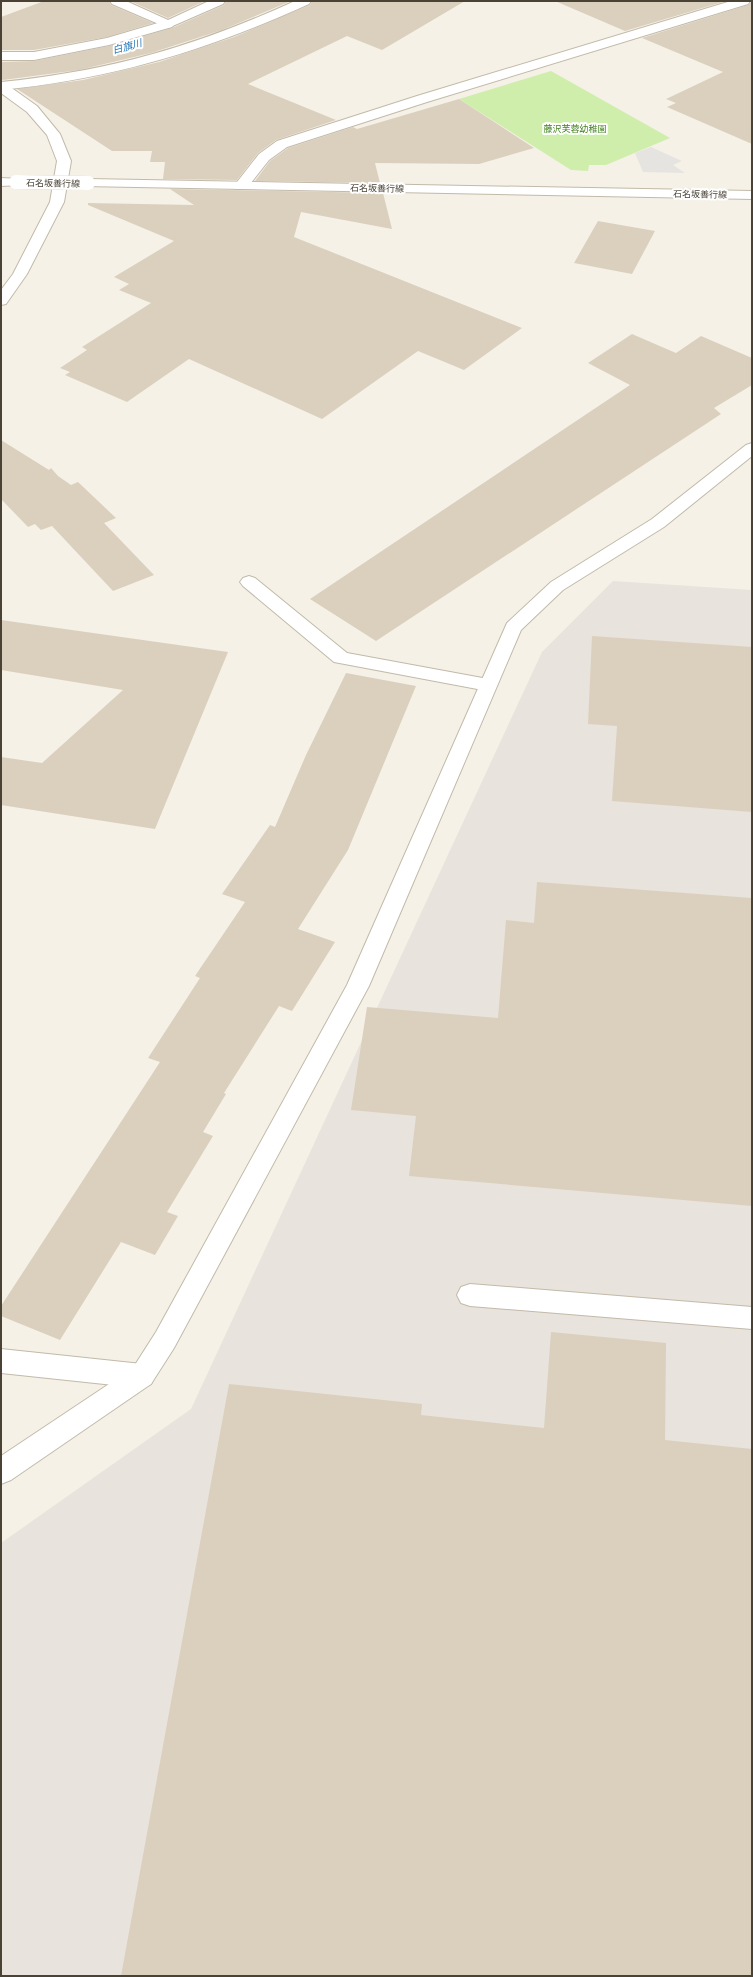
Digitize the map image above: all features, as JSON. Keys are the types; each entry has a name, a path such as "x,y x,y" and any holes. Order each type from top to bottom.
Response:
{"street":[{"path":"116,1 168,24"},
{"path":"1,56 34,56 109,41 168,24 219,1"},
{"path":"2,89 116,69 171,55 262,22 305,1"},
{"path":"242,186 264,156 282,144 422,99 744,1"},
{"path":"1,301 20,274 57,202 64,161 53,134 32,109 2,89"},
{"name":"石名坂善行線","path":"1,182 752,195"},
{"path":"1,1471 142,1376 165,1340 358,986 513,627 557,586 658,523 752,448"},
{"path":"249,582 341,658 488,685"},
{"path":"470,1295 752,1318"},
{"path":"1,1360 142,1376"}],"shaded area":[{"path":"651,147 682,161 673,165 685,173 643,172 635,153"},
{"path":"613,581 752,590 752,1976 1,1976 1,1543 191,1409 542,652"}],"green space":[{"name":"藤沢芙蓉幼稚園","path":"551,71 670,138 606,165 589,165 588,171 571,170 459,99"}],"building":[{"path":"44,1 109,1 111,5 153,23 107,37 34,50 1,50 1,17"},
{"path":"130,1 205,1 168,18"},
{"path":"226,1 291,1 222,30 151,53 79,70 3,80 1,79 1,62 34,61 109,46 172,28 224,5"},
{"path":"312,1 465,1 382,50 347,36 248,84 336,120 276,140 258,153 237,180 163,179 165,162 150,162 152,151 112,151 17,89 83,80 159,62 234,37 310,5"},
{"path":"555,1 726,1 625,31"},
{"path":"752,1 752,144 667,107 676,103 666,99 723,72 642,38 748,5"},
{"path":"459,99 534,148 479,164 375,163 380,183 255,181 270,161 288,148 353,127 357,129"},
{"path":"170,189 383,193 392,229 301,212 294,237 522,328 464,370 418,351 322,419 189,359 127,402 65,375 70,372 60,368 87,350 82,347 151,303 119,290 129,284 114,277 174,241 88,205 88,203 194,205"},
{"path":"598,221 655,231 632,274 574,263"},
{"path":"632,334 676,353 701,336 752,358 752,385 714,408 721,414 376,641 310,599 630,385 588,363"},
{"path":"1,440 49,470 51,468 58,476 71,485 78,482 116,518 104,523 154,575 113,591 52,526 41,530 35,524 28,527 1,499"},
{"path":"1,620 228,652 155,829 1,805 1,757 42,763 123,690 1,670"},
{"path":"592,636 752,647 752,812 612,801 617,726 588,724"},
{"path":"346,673 416,686 348,850 298,929 335,942 292,1011 279,1006 224,1093 226,1094 203,1132 213,1136 167,1212 178,1216 155,1255 121,1242 60,1340 1,1316 1,1306 160,1062 148,1058 200,978 195,976 245,902 222,894 270,825 275,827 306,755"},
{"path":"537,882 752,898 752,1206 409,1176 416,1116 351,1110 367,1007 498,1018 506,920 534,923"},
{"path":"551,1332 666,1343 665,1440 752,1449 752,1976 121,1976 229,1384 422,1404 421,1415 544,1428"}],"water label":[{"name":"白旗川","path":"127,46"}]}
